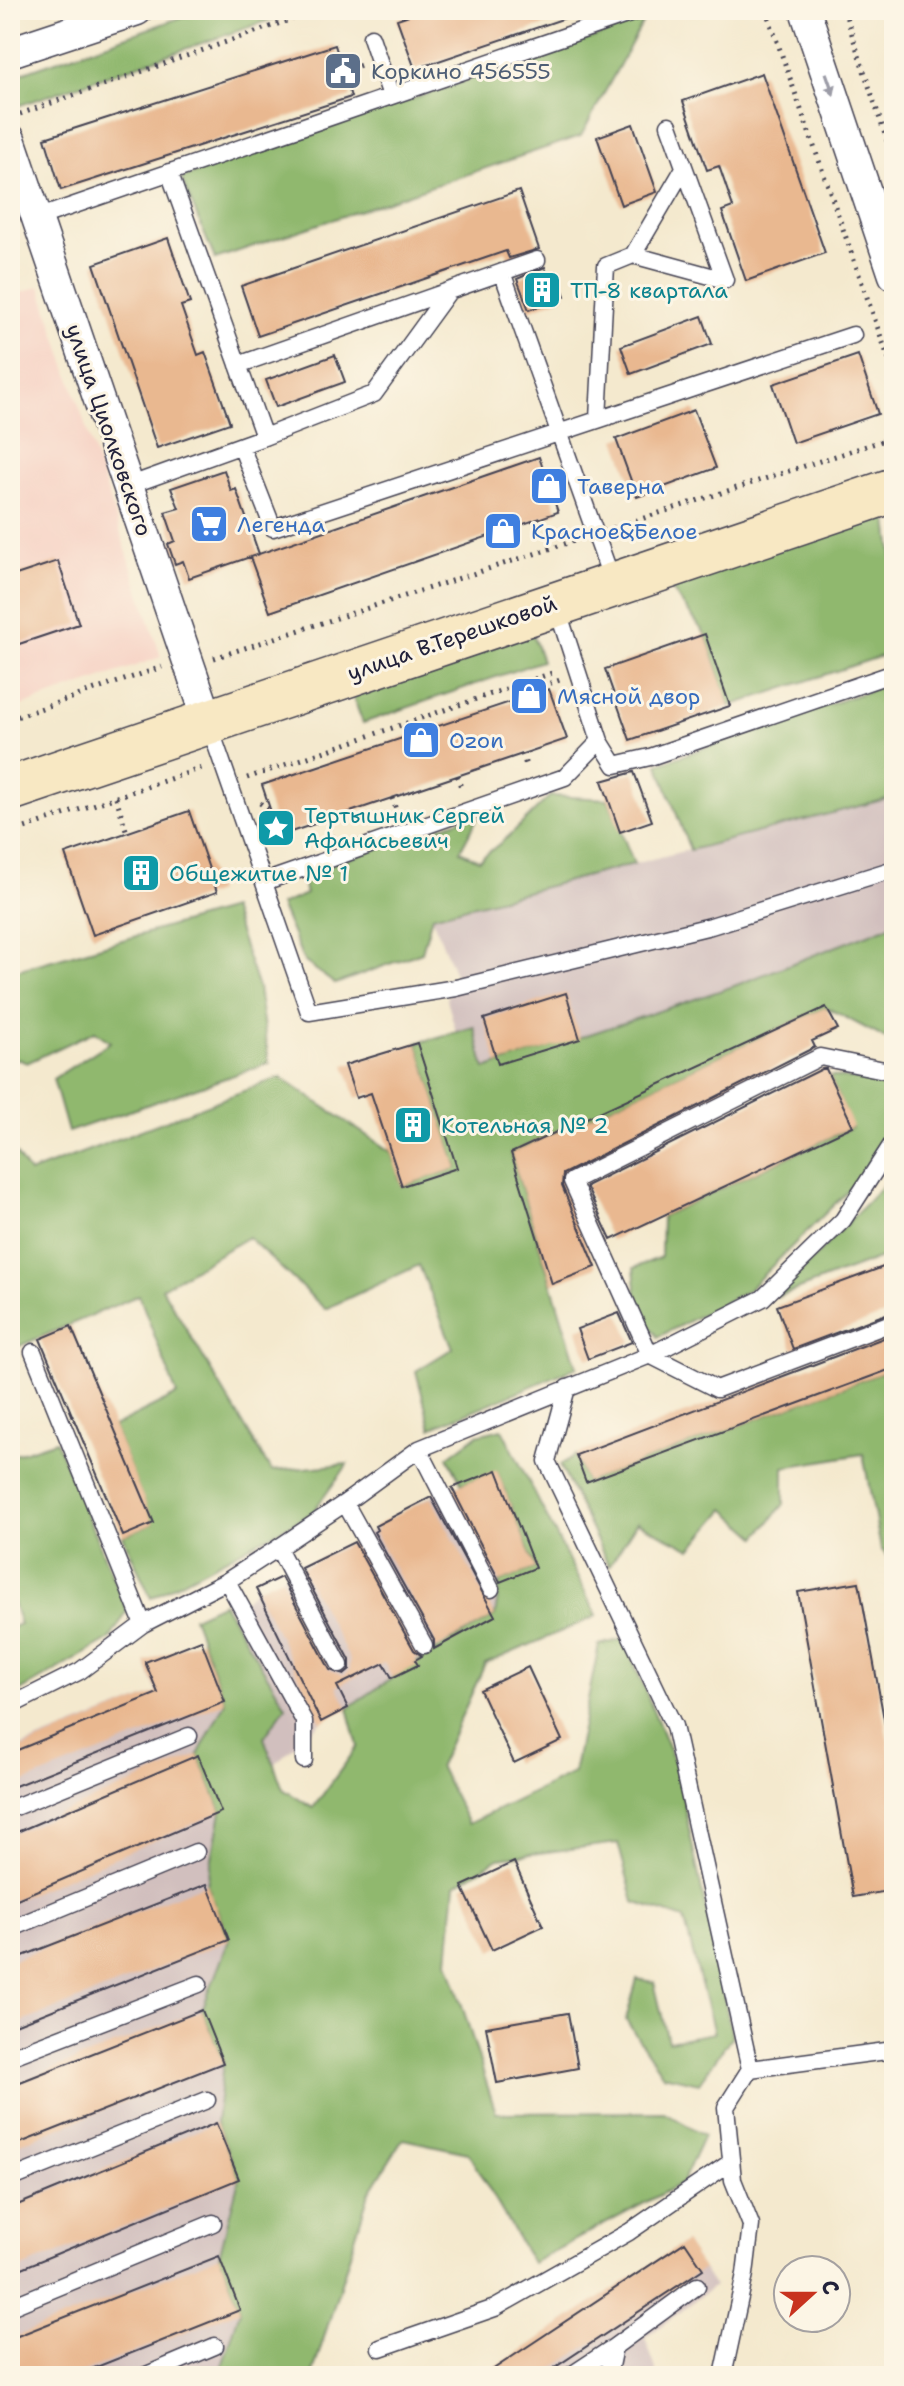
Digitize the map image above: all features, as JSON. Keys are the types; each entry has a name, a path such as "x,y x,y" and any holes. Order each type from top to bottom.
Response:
{"main road":[{"name":"улица В.Терешковой","path":"10,789 894,490"}],"street":[{"path":"10,52 137,10"},
{"path":"805,10 894,275"},
{"name":"улица Циолковского","path":"18,125 37,218 208,720"}],"lane":[{"path":"37,218 641,10"},
{"path":"371,37 391,96"},
{"path":"598,419 606,266 633,255 725,280 669,125"},
{"path":"633,255 684,168"},
{"path":"169,172 264,437"},
{"path":"238,365 537,260"},
{"path":"502,272 613,584"},
{"path":"128,486 374,394 449,291"},
{"path":"241,446 273,528 853,335"},
{"path":"555,604 600,741 615,765 894,673"},
{"path":"208,720 309,1012 456,988 711,926 894,869"},
{"path":"264,882 565,777 600,741"},
{"path":"894,1072 820,1057 572,1181 650,1355 717,1389 894,1322"},
{"path":"10,1706 80,1671 143,1624 227,1581 345,1503 419,1449 650,1355 763,1298 843,1220 894,1141"},
{"path":"33,1352 143,1624"},
{"path":"567,1388 547,1461 674,1726 750,2069 726,2107 733,2180 751,2225 745,2274 723,2376"},
{"path":"419,1449 491,1589"},
{"path":"345,1503 424,1645"},
{"path":"278,1548 340,1665"},
{"path":"227,1581 304,1721 304,1760"},
{"path":"10,1809 189,1736"},
{"path":"10,1929 196,1852"},
{"path":"10,2057 199,1984"},
{"path":"750,2069 894,2050"},
{"path":"10,2179 207,2100"},
{"path":"380,2348 495,2308 629,2232 731,2162"},
{"path":"10,2307 213,2223"},
{"path":"570,2376 697,2286"},
{"path":"144,2376 215,2346"},
{"path":"608,2376 614,2347"}],"path":[{"path":"10,18 32,10"},
{"path":"10,103 18,125 318,10"},
{"path":"766,10 894,374"},
{"path":"844,10 894,162"},
{"path":"10,719 187,659 203,661 894,437"},
{"path":"10,833 203,768 229,784 558,671 566,695"},
{"path":"524,682 528,694 561,680"},
{"path":"116,797 127,833"}],"shaded area":[{"path":"40,286 161,657 10,710 10,297"},
{"path":"894,797 894,924 734,986 484,1070 474,1027 456,1032 447,999 456,976 431,916"},
{"path":"497,1470 535,1568 495,1616 440,1646 418,1665 321,1722 221,1812 207,1884 229,1940 202,2010 223,2063 216,2123 239,2179 219,2256 240,2310 219,2376 10,2376 10,1751 157,1693 145,1662 201,1640 256,1589 355,1541 430,1496"},
{"path":"685,2242 714,2286 645,2338 656,2369 655,2376 483,2376"}],"green space":[{"path":"202,10 299,10 12,108 10,77"},
{"path":"644,20 581,136 215,259 181,178"},
{"path":"886,503 894,570 894,652 730,706 705,634 664,579"},
{"path":"528,621 542,661 363,723 348,684"},
{"path":"894,682 894,797 690,850 658,764"},
{"path":"550,796 608,799 634,864 432,916 422,952 335,984 304,961 280,905 306,894 301,875 480,813 460,851 479,860"},
{"path":"231,909 258,988 269,1063 68,1132 53,1079 110,1042 95,1031 27,1063 10,1056 10,972"},
{"path":"894,924 894,1043 826,1007 511,1153 577,1367 431,1428 416,1371 453,1348 419,1265 325,1309 248,1237 162,1288 271,1471 348,1464 312,1513 151,1598 123,1536 153,1523 113,1427 177,1395 139,1295 10,1350 10,1145 29,1173 280,1077 391,1152 402,1186 457,1168 417,1043 474,1027 485,1069 734,986"},
{"path":"829,1076 894,1084 894,1115 860,1179 747,1291 658,1337 638,1309 634,1268 661,1257 662,1216 852,1127"},
{"path":"894,1170 894,1253 777,1297 889,1179"},
{"path":"894,1368 894,1564 881,1549 863,1454 784,1467 784,1504 757,1537 725,1509 691,1549 637,1522 609,1566 560,1465 576,1455 586,1482"},
{"path":"502,1429 597,1616 485,1664 439,1766 468,1824 573,1773 599,1645 624,1639 676,1766 732,2036 699,2083 663,2075 626,2020 637,1979 654,1982 668,2041 714,2033 684,1919 634,1902 618,1843 499,1858 455,1885 448,1961 496,2113 664,2112 704,2135 682,2183 532,2263 468,2153 403,2139 369,2193 312,2376 219,2376 240,2310 219,2256 239,2179 216,2123 223,2063 202,2010 229,1940 207,1884 221,1812 198,1755 225,1702 193,1617 223,1603 286,1706 264,1738 283,1789 313,1808 358,1746 348,1708 420,1660 495,1616 500,1582 535,1568 497,1471 462,1484 448,1457 477,1435"},
{"path":"56,1441 127,1611 110,1639 10,1697 10,1628 20,1624 10,1595 10,1456"}],"building":[{"path":"424,10 577,10 577,14 415,69 397,19"},
{"path":"335,45 351,97 61,190 45,138"},
{"path":"762,73 825,253 746,281 722,211 733,207 719,166 707,170 683,101"},
{"path":"633,124 657,192 621,205 597,137"},
{"path":"519,191 539,249 509,258 506,251 258,336 241,286"},
{"path":"168,238 190,303 181,306 198,355 205,352 230,423 157,448 94,264"},
{"name":"ТП-8 квартала","path":"545,267 547,274 556,271 565,296 529,310 517,279"},
{"path":"702,316 712,344 631,374 621,346"},
{"path":"335,355 345,382 276,407 266,380"},
{"path":"858,355 878,414 793,443 773,384"},
{"path":"694,410 716,468 637,497 616,439"},
{"path":"539,457 558,512 270,612 250,557"},
{"name":"Легенда","path":"224,470 231,491 236,489 259,554 189,578 183,561 175,564 168,544 175,541 165,512 179,508 171,488"},
{"path":"58,561 79,624 10,647 10,577"},
{"path":"705,634 730,706 630,740 605,669"},
{"path":"549,689 567,739 279,836 262,785"},
{"path":"634,772 652,821 620,832 602,781"},
{"name":"Общежитие № 1","path":"189,811 217,892 93,935 65,854"},
{"path":"566,993 580,1039 498,1064 484,1019"},
{"path":"826,1007 838,1029 812,1041 815,1047 563,1174 562,1186 596,1267 552,1284 511,1153"},
{"name":"Котельная № 2","path":"417,1043 457,1168 402,1186 371,1093 356,1098 345,1065"},
{"path":"826,1069 853,1126 611,1240 586,1186"},
{"path":"894,1263 894,1311 793,1349 777,1306"},
{"path":"619,1313 632,1342 588,1359 577,1329"},
{"path":"71,1326 154,1523 123,1536 40,1339"},
{"path":"894,1334 894,1368 586,1482 576,1455"},
{"path":"497,1470 535,1568 500,1582 452,1488"},
{"path":"431,1497 495,1616 434,1649 434,1640 374,1532 377,1530 375,1526"},
{"path":"354,1542 414,1650 422,1656 415,1660 418,1665 392,1678 384,1663 337,1686 348,1708 321,1722 256,1589 281,1577 330,1670 344,1675 350,1670 350,1660 301,1568"},
{"path":"859,1582 894,1774 894,1890 853,1897 798,1592"},
{"path":"201,1640 225,1702 10,1788 10,1753 158,1693 145,1662"},
{"path":"528,1667 562,1740 514,1763 480,1690"},
{"path":"198,1755 221,1812 10,1902 10,1835"},
{"path":"514,1862 543,1926 492,1950 462,1886"},
{"path":"207,1884 229,1940 10,2027 10,1961"},
{"path":"202,2010 223,2063 10,2147 10,2086"},
{"path":"568,2013 578,2068 497,2083 486,2027"},
{"path":"216,2123 239,2179 10,2273 10,2208"},
{"path":"685,2242 703,2269 542,2376 483,2376"},
{"path":"219,2256 240,2310 74,2376 10,2376 10,2339"}],"place":[{"name":"Коркино 456555","path":"343,71"},
{"name":"ТП-8 квартала","path":"542,290"},
{"name":"Таверна","path":"549,486"},
{"name":"Легенда","path":"209,524"},
{"name":"Красное&Белое","path":"503,531"},
{"name":"Мясной двор","path":"529,696"},
{"name":"Ozon","path":"421,740"},
{"name":"Тертышник Сергей Афанасьевич","path":"276,828"},
{"name":"Общежитие № 1","path":"141,873"},
{"name":"Котельная № 2","path":"413,1125"}]}
